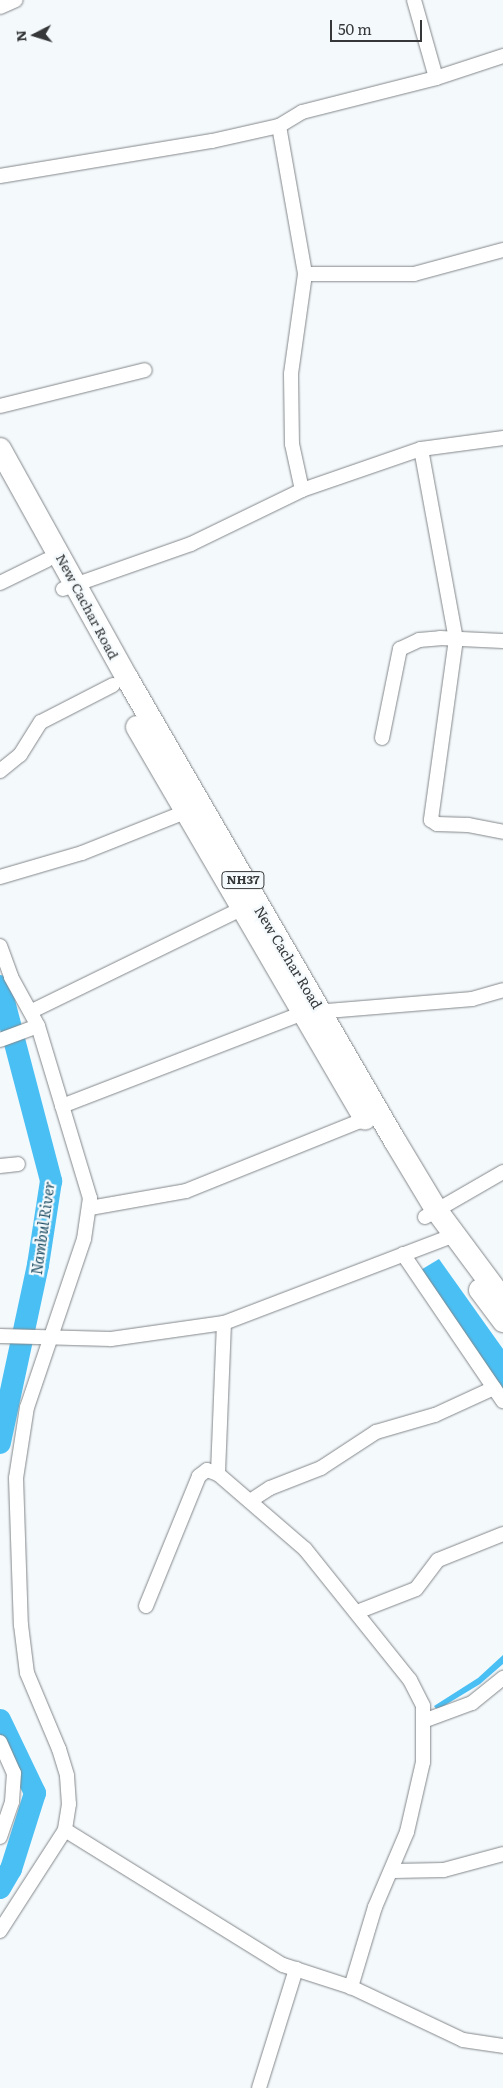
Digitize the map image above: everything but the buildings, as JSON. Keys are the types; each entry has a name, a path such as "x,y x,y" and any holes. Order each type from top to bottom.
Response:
{"highway":[{"name":"New Cachar Road","path":"0,449 70,586 176,780 431,1214"},
{"name":"New Cachar Road","path":"0,474 47,560 70,586 113,685 176,780 185,812 249,905"},
{"name":"New Cachar Road","path":"313,1012 365,1118 448,1237 503,1321"},
{"name":"New Cachar Road","path":"448,1237 503,1300"}],"street":[{"path":"0,7 16,0"},
{"path":"414,0 436,78"},
{"path":"0,176 212,141 279,126 302,112 436,78 503,56"},
{"path":"279,126 305,274 291,374 292,444 302,490"},
{"path":"305,274 414,274 503,250"},
{"path":"0,406 145,370"},
{"path":"70,586 190,544 302,490 421,449 503,438"},
{"path":"421,449 456,639 431,820 436,824 468,825 503,832"},
{"path":"0,583 47,560"},
{"path":"382,738 400,649 419,640 503,641"},
{"path":"0,771 20,755 41,722 113,685"},
{"path":"0,877 82,853 185,812"},
{"path":"32,1011 249,905"},
{"path":"0,946 11,977 32,1011 34,1028 82,1164 90,1208 84,1239 42,1338 19,1448 17,1542 27,1673 67,1776 70,1804 64,1830 0,1931"},
{"path":"62,1106 313,1012 472,999 503,990"},
{"path":"4,1038 34,1028"},
{"path":"90,1208 186,1191 365,1118"},
{"path":"0,1166 18,1164"},
{"path":"431,1214 503,1172"},
{"path":"0,1336 111,1339 224,1323 448,1237"},
{"path":"403,1254 503,1401"},
{"path":"218,1474 224,1323"},
{"path":"250,1501 270,1488 320,1468 376,1432 436,1415 494,1388"},
{"path":"146,1606 199,1476 207,1470 218,1474 305,1549 357,1612 417,1690 426,1720 424,1762 393,1871 375,1907 352,1987"},
{"path":"357,1612 416,1589 438,1560 503,1534"},
{"path":"426,1720 472,1703 503,1678"},
{"path":"0,1742 10,1761 14,1784 12,1802 0,1837"},
{"path":"64,1830 267,1957 296,1969 352,1987 463,2040 503,2046"},
{"path":"393,1871 444,1870 503,1854"},
{"path":"259,2088 296,1969"}],"water":[{"path":"439,1259 503,1349 503,1398 419,1271"},
{"path":"503,1655 503,1664 480,1684 437,1710 434,1706 478,1678"}],"waterway":[{"name":"Nambul River","path":"0,986 51,1181 38,1265 0,1443"},
{"name":"Nambul River","path":"0,1720 35,1793 11,1869 0,1888"}]}
